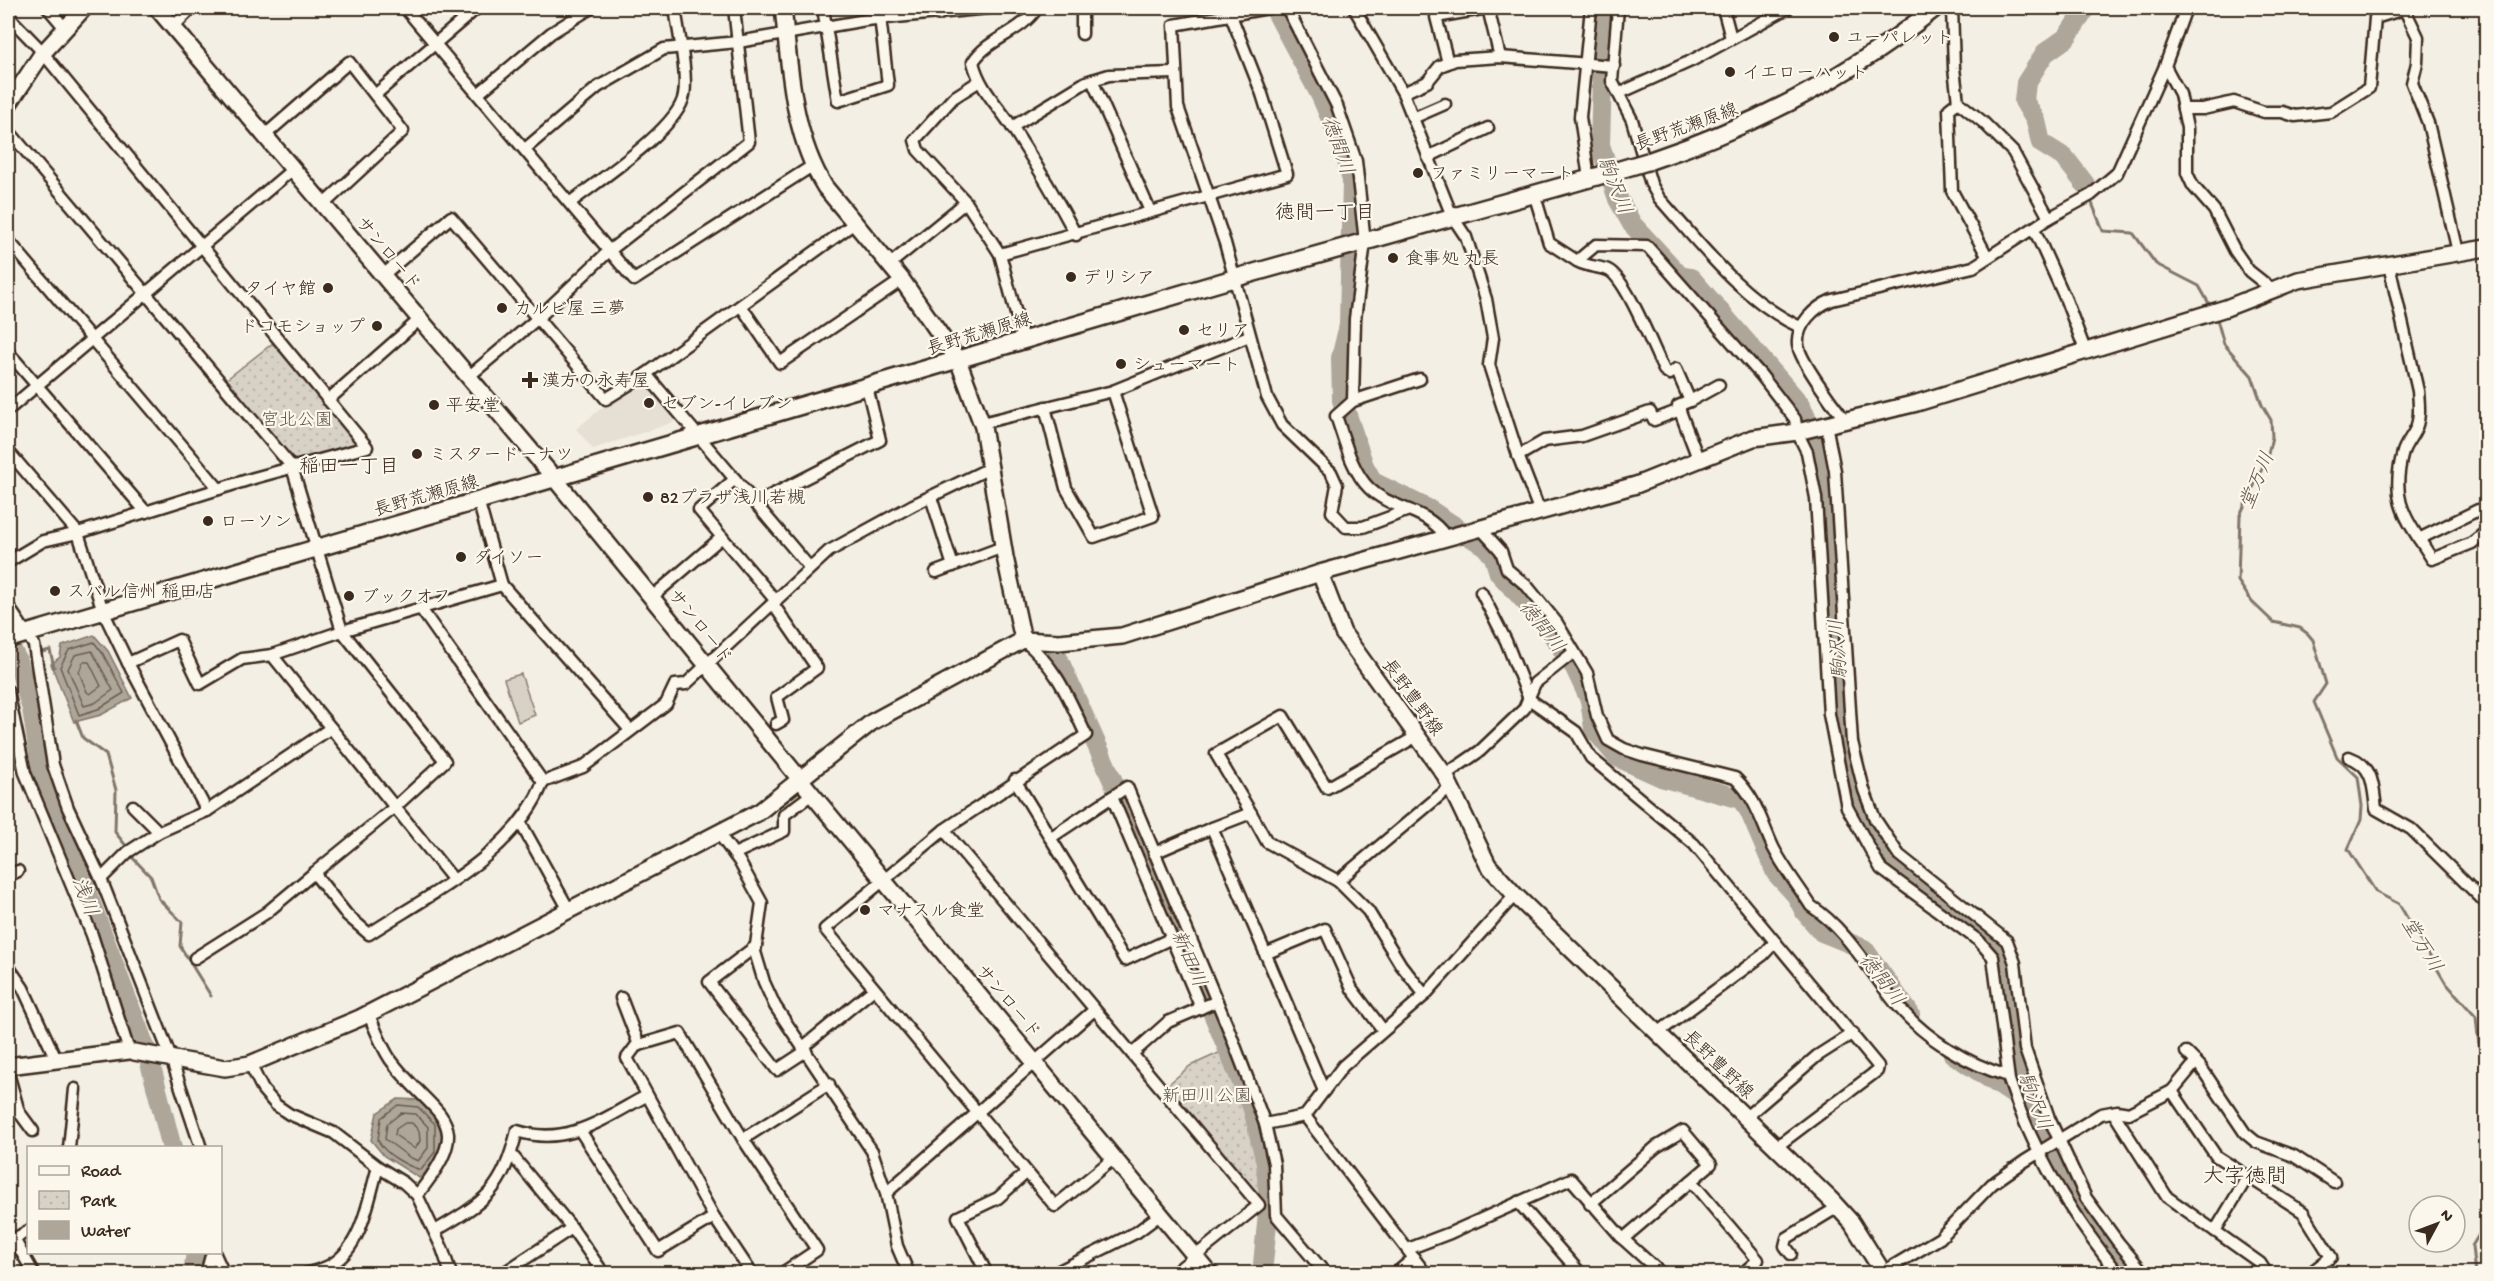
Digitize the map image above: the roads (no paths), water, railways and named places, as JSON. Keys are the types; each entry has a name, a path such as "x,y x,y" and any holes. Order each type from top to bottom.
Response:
{"main road":[{"name":"長野荒瀬原線","path":"19,635 1235,278 1649,161 1744,126 1803,97 1896,39 1935,8"}],"street":[{"path":"48,8 64,27"},
{"path":"8,102 42,54 64,27 84,8"},
{"name":"サンロード","path":"157,8 467,378 555,479 882,880 1210,1274"},
{"path":"172,27 192,8"},
{"path":"405,8 571,202 634,280 812,166"},
{"path":"376,94 477,8"},
{"path":"478,94 551,33 591,8"},
{"path":"571,202 655,136 678,113 685,94 675,8"},
{"path":"467,378 537,319 609,251 749,142 734,8"},
{"path":"783,8 798,122 812,166 825,188 890,264 958,360 982,423 1023,640 1042,655 1056,672 1086,735 1015,780 944,830 825,929 1026,1173 1056,1206 1114,1158"},
{"path":"823,8 838,101 888,85 879,13"},
{"path":"525,149 598,87 629,67 664,49 738,42 786,34 826,27 879,13 989,8"},
{"path":"1037,8 1031,18 979,52 973,62 978,82 1012,127 1054,194 1076,235"},
{"path":"1082,8 1082,34"},
{"path":"1265,8 1229,11 1174,25 1174,73 1178,107 1235,278 1267,397 1282,425 1331,472 1337,485 1332,512 1346,527 1363,527 1409,510"},
{"path":"1287,8 1337,106 1356,161 1363,243 1355,319 1352,402"},
{"path":"1354,8 1403,93 1452,216 1466,237 1486,299 1493,338 1489,365 1518,456 1540,512"},
{"path":"1448,63 1436,17 1488,8 1500,57"},
{"path":"1591,8 1588,64 1580,117 1592,178"},
{"path":"1618,8 1611,65 1612,81 1632,120 1651,184 1659,198 1735,281 1775,315 1800,327"},
{"path":"1723,8 1731,38"},
{"path":"1620,93 1691,61 1788,8"},
{"path":"1952,8 1954,68 1958,102 1983,122 2013,152 2049,218"},
{"path":"1845,420 1825,393 1798,346 1800,327 1820,305 1832,300 1974,267 1987,256 2091,195 2117,172 2165,66 2186,8"},
{"path":"2183,109 2203,109 2234,102 2264,112 2282,112 2295,116 2331,112 2369,88 2375,18 2404,8 2418,37 2417,63 2412,83 2428,123 2458,252"},
{"path":"1000,254 1076,235 1150,211 1287,174 1262,94 1229,11"},
{"path":"8,16 368,447 292,467 78,533 43,541 8,562"},
{"path":"1403,93 1427,82 1440,66 1455,60 1500,57 1611,65"},
{"path":"264,136 349,62 403,131 323,205"},
{"path":"2165,66 2180,94 2187,128 2187,173 2193,186 2214,210 2235,251 2249,271 2273,290"},
{"path":"1012,127 1092,80 1109,75 1174,73"},
{"path":"1092,80 1150,211"},
{"path":"978,82 953,98 915,140 918,150 966,202 1000,254 1023,340"},
{"path":"1958,102 1949,108 1952,191 1987,256"},
{"path":"1413,118 1445,104"},
{"path":"1428,157 1488,128"},
{"path":"8,130 292,467 342,631 445,761 395,807 266,913 195,958"},
{"path":"8,410 293,169"},
{"path":"1534,193 1549,243 1588,267 1609,271 1629,292 1664,370 1670,374 1676,369 1690,401"},
{"path":"890,264 966,202"},
{"path":"382,276 451,217 606,399 646,374 856,222"},
{"path":"2034,229 2066,300 2085,350"},
{"path":"8,240 219,489"},
{"path":"1577,261 1596,245 1647,246 1761,375 1795,419 1807,452 1816,498 1829,714 1847,807 1881,869 1979,941 1993,957 2009,1078 2015,1100 2070,1209 2119,1274"},
{"path":"8,1066 132,1051 225,1068 250,1064 368,1013 719,834 759,812 872,722 1023,640 1059,642 1122,636 1320,573 1636,485 1753,438 1800,431 1917,403 2226,308 2298,280 2487,248"},
{"path":"2389,265 2420,406 2416,429 2404,450 2398,486 2404,518 2432,559 2472,543 2487,532"},
{"path":"741,306 780,363 902,280"},
{"path":"328,400 419,320"},
{"path":"982,423 1113,390 1249,336"},
{"path":"8,352 146,512"},
{"path":"646,374 810,568"},
{"path":"1420,379 1352,402 1336,416 1353,462 1368,487 1385,500 1436,523 1449,536"},
{"path":"1699,461 1678,405 1719,385"},
{"path":"756,503 880,440 867,387"},
{"path":"1046,407 1066,488 1094,537 1153,516 1113,390"},
{"path":"1518,456 1544,441 1582,436 1650,412 1654,420 1680,410"},
{"path":"1824,425 1835,471 1852,742 1864,790 1875,819 1899,855 2007,941 2014,963 2025,1048 2049,1118 2086,1198 2145,1274"},
{"path":"8,451 78,533 103,611 128,663 207,811"},
{"path":"314,873 347,915 369,934 497,848 534,806 543,782 583,767 666,704 675,685 687,684 829,551 992,467"},
{"path":"735,479 699,510 775,602 817,668 777,697 783,720 776,724"},
{"path":"931,497 953,566"},
{"path":"478,500 502,585 630,730"},
{"path":"2419,539 2478,510"},
{"path":"1476,530 1501,551 1507,569 1527,586 1557,623 1570,656 1587,673 1597,716 1608,740 1642,755 1735,778 1746,789 1761,813 1774,847 1811,906 1821,912 1858,954 1898,1006 1921,1030 1979,1067 2009,1078"},
{"path":"652,597 722,537"},
{"path":"936,572 1004,547"},
{"name":"長野豊野線","path":"1320,573 1343,633 1448,781 1488,865 1515,895 1659,1032 1838,1208 1852,1223 1884,1273"},
{"path":"128,663 178,640 200,684 242,658 272,655 342,631 502,585"},
{"path":"1481,592 1506,641 1529,699 1575,732 1592,758 1694,844 1774,942 1853,1033 1878,1066 1877,1071 1776,1147"},
{"path":"8,606 19,635 34,645 53,765 68,808 101,879 200,1146"},
{"path":"421,609 543,782"},
{"path":"272,655 453,879"},
{"path":"1338,881 1524,709 1535,683 1570,656"},
{"path":"8,698 25,773 92,934 132,1051"},
{"path":"1417,736 1327,788 1283,716 1216,754 1268,842 1338,881 1368,911 1401,965 1425,995"},
{"path":"101,879 128,852 159,832 207,811 331,728"},
{"path":"2349,757 2359,760 2371,773 2376,809 2411,829 2487,903"},
{"path":"1015,780 1125,960 1172,938"},
{"path":"1050,838 1127,787 1154,853 1209,1005"},
{"path":"734,854 778,836 786,827 784,815 812,794"},
{"path":"1112,797 1172,938 1209,1005 1265,1124 1274,1164 1276,1215 1326,1274"},
{"path":"133,806 159,832"},
{"path":"1154,853 1251,813"},
{"path":"520,822 569,910"},
{"path":"1212,828 1324,1091"},
{"path":"944,830 1258,1205 1173,1274"},
{"path":"719,834 734,854 762,903 755,952 764,982 776,1006 872,1150 886,1193 897,1246 909,1274"},
{"path":"8,876 18,871"},
{"path":"1265,1124 1305,1116 1343,1066 1425,995 1515,895"},
{"path":"1265,954 1325,929 1352,989 1383,1030"},
{"path":"1659,1032 1763,955 1774,942"},
{"path":"756,946 709,982 777,1070 805,1049 874,989"},
{"path":"8,966 23,988 56,1059"},
{"path":"621,998 639,1045"},
{"path":"1132,1054 1168,1022 1209,1005"},
{"path":"886,1193 1094,1010"},
{"path":"368,1013 390,1059 446,1119 449,1138 441,1161 417,1195"},
{"path":"752,1274 714,1216 627,1058 639,1045 680,1033 743,1139 817,1250 781,1274"},
{"path":"1746,1117 1817,1056 1853,1033"},
{"path":"2186,1052 2196,1062 2245,1133 2256,1142 2294,1156 2334,1182"},
{"path":"1884,1273 1940,1238 1992,1184 2101,1114 2129,1113 2172,1091 2196,1062"},
{"path":"250,1064 263,1090 276,1105 289,1114 334,1133 378,1167 405,1183 417,1195 435,1231 451,1274"},
{"path":"8,1073 19,1112 33,1131"},
{"path":"743,1139 830,1084"},
{"path":"69,1146 75,1089"},
{"path":"2172,1091 2216,1156 2303,1212 2331,1257 2309,1274"},
{"path":"435,1231 471,1209 499,1182 511,1154 517,1131 537,1137 580,1132 646,1096"},
{"path":"2113,1112 2167,1197 2260,1263 2267,1274"},
{"path":"1305,1116 1426,1274"},
{"path":"1590,1204 1656,1147 1683,1131 1711,1164 1623,1239"},
{"path":"580,1132 658,1251 714,1216"},
{"path":"511,1154 572,1228 604,1274"},
{"path":"305,1274 333,1264 348,1250 369,1201 378,1167"},
{"path":"987,1274 958,1217 998,1198 1026,1173"},
{"path":"2215,1231 2248,1176"},
{"path":"1395,1274 1411,1253 1571,1179 1590,1204 1623,1239 1662,1274"},
{"path":"1691,1180 1758,1260 1742,1274"},
{"path":"1518,1202 1581,1274"},
{"path":"1791,1254 1785,1246 1787,1238 1838,1208"},
{"path":"1053,1274 1137,1232 1161,1214"},
{"path":"502,1274 572,1228"},
{"path":"27,1232 14,1239 34,1274"},
{"path":"206,1274 212,1254"},
{"path":"214,1254 224,1274"}],"water":[{"path":"94,635 108,651 132,698 101,715 74,722 51,664 60,657 62,646"},
{"path":"398,1099 420,1100 438,1117 443,1128 440,1153 431,1168 419,1178 384,1156 371,1140 377,1113"}],"waterway":[{"name":"徳間川","path":"1274,8 1321,96 1345,152 1352,181 1349,325 1341,358 1342,400 1364,466 1373,482 1428,509 1485,546 1494,557 1499,573 1544,622 1575,668 1590,700 1594,729 1617,757 1661,777 1741,799 1749,810 1776,873 1796,895 1805,912 1822,932 1864,949 1910,1014"},
{"name":"駒沢川","path":"1604,8 1600,145 1618,199 1632,224 1680,276 1691,278 1799,403 1808,421 1827,494 1842,742 1863,815 1883,854 1929,894 1986,934 2006,964 2007,1004 2028,1087 2079,1200 2132,1274"},
{"name":"堂万川","path":"2081,8 2083,13 2066,38 2045,53 2026,83 2024,101 2036,121 2041,143 2065,158 2085,184"},
{"name":"堂万川","path":"2092,203 2103,231 2133,233 2156,264 2199,286 2211,307"},
{"name":"堂万川","path":"2216,316 2224,344 2252,376 2262,405 2271,420 2272,437 2267,458 2240,515 2238,581 2252,602 2273,622 2300,628 2313,640 2326,684 2314,702 2337,757 2358,777 2362,806 2361,820 2348,849 2376,892 2399,904 2445,982 2476,1017 2479,1046 2486,1056"},
{"name":"浅川","path":"8,643 17,660 32,709 44,786 65,835 148,1055 171,1146"},
{"path":"42,652 50,650 54,667"},
{"name":"新田川","path":"1057,656 1154,873 1253,1109 1266,1163 1269,1203 1262,1274"},
{"name":"浅川","path":"17,660 22,658"},
{"path":"76,720 83,738 106,755 116,790 115,832 127,847"},
{"path":"132,857 151,877 159,899 182,922 180,946 211,996"},
{"name":"徳間川","path":"1953,1054 2038,1111"},
{"name":"堂万川","path":"2475,1274 2472,1246 2486,1223"},
{"name":"浅川","path":"193,1274 196,1254"}],"place":[{"name":"ユーパレット","path":"1834,37"},
{"name":"イエローハット","path":"1730,72"},
{"name":"ファミリーマート","path":"1418,173"},
{"name":"食事処 丸長","path":"1393,258"},
{"name":"デリシア","path":"1071,277"},
{"name":"タイヤ館","path":"328,288"},
{"name":"カルビ屋 三夢","path":"502,308"},
{"name":"ドコモショップ","path":"377,326"},
{"name":"セリア","path":"1184,330"},
{"name":"シューマート","path":"1121,364"},
{"name":"漢方の永寿屋","path":"530,380"},
{"name":"セブン-イレブン","path":"649,403"},
{"name":"平安堂","path":"434,405"},
{"name":"ミスタードーナツ","path":"417,454"},
{"name":"82プラザ浅川若槻","path":"648,497"},
{"name":"ローソン","path":"208,521"},
{"name":"ダイソー","path":"461,557"},
{"name":"スバル信州 稲田店","path":"55,591"},
{"name":"ブックオフ","path":"349,596"},
{"name":"マナスル食堂","path":"865,910"}],"district":[{"name":"徳間一丁目","path":"1325,211"},
{"name":"稲田一丁目","path":"349,465"},
{"name":"大字徳間","path":"2245,1175"}],"park label":[{"name":"宮北公園","path":"297,419"},
{"name":"新田川公園","path":"1207,1095"}]}
